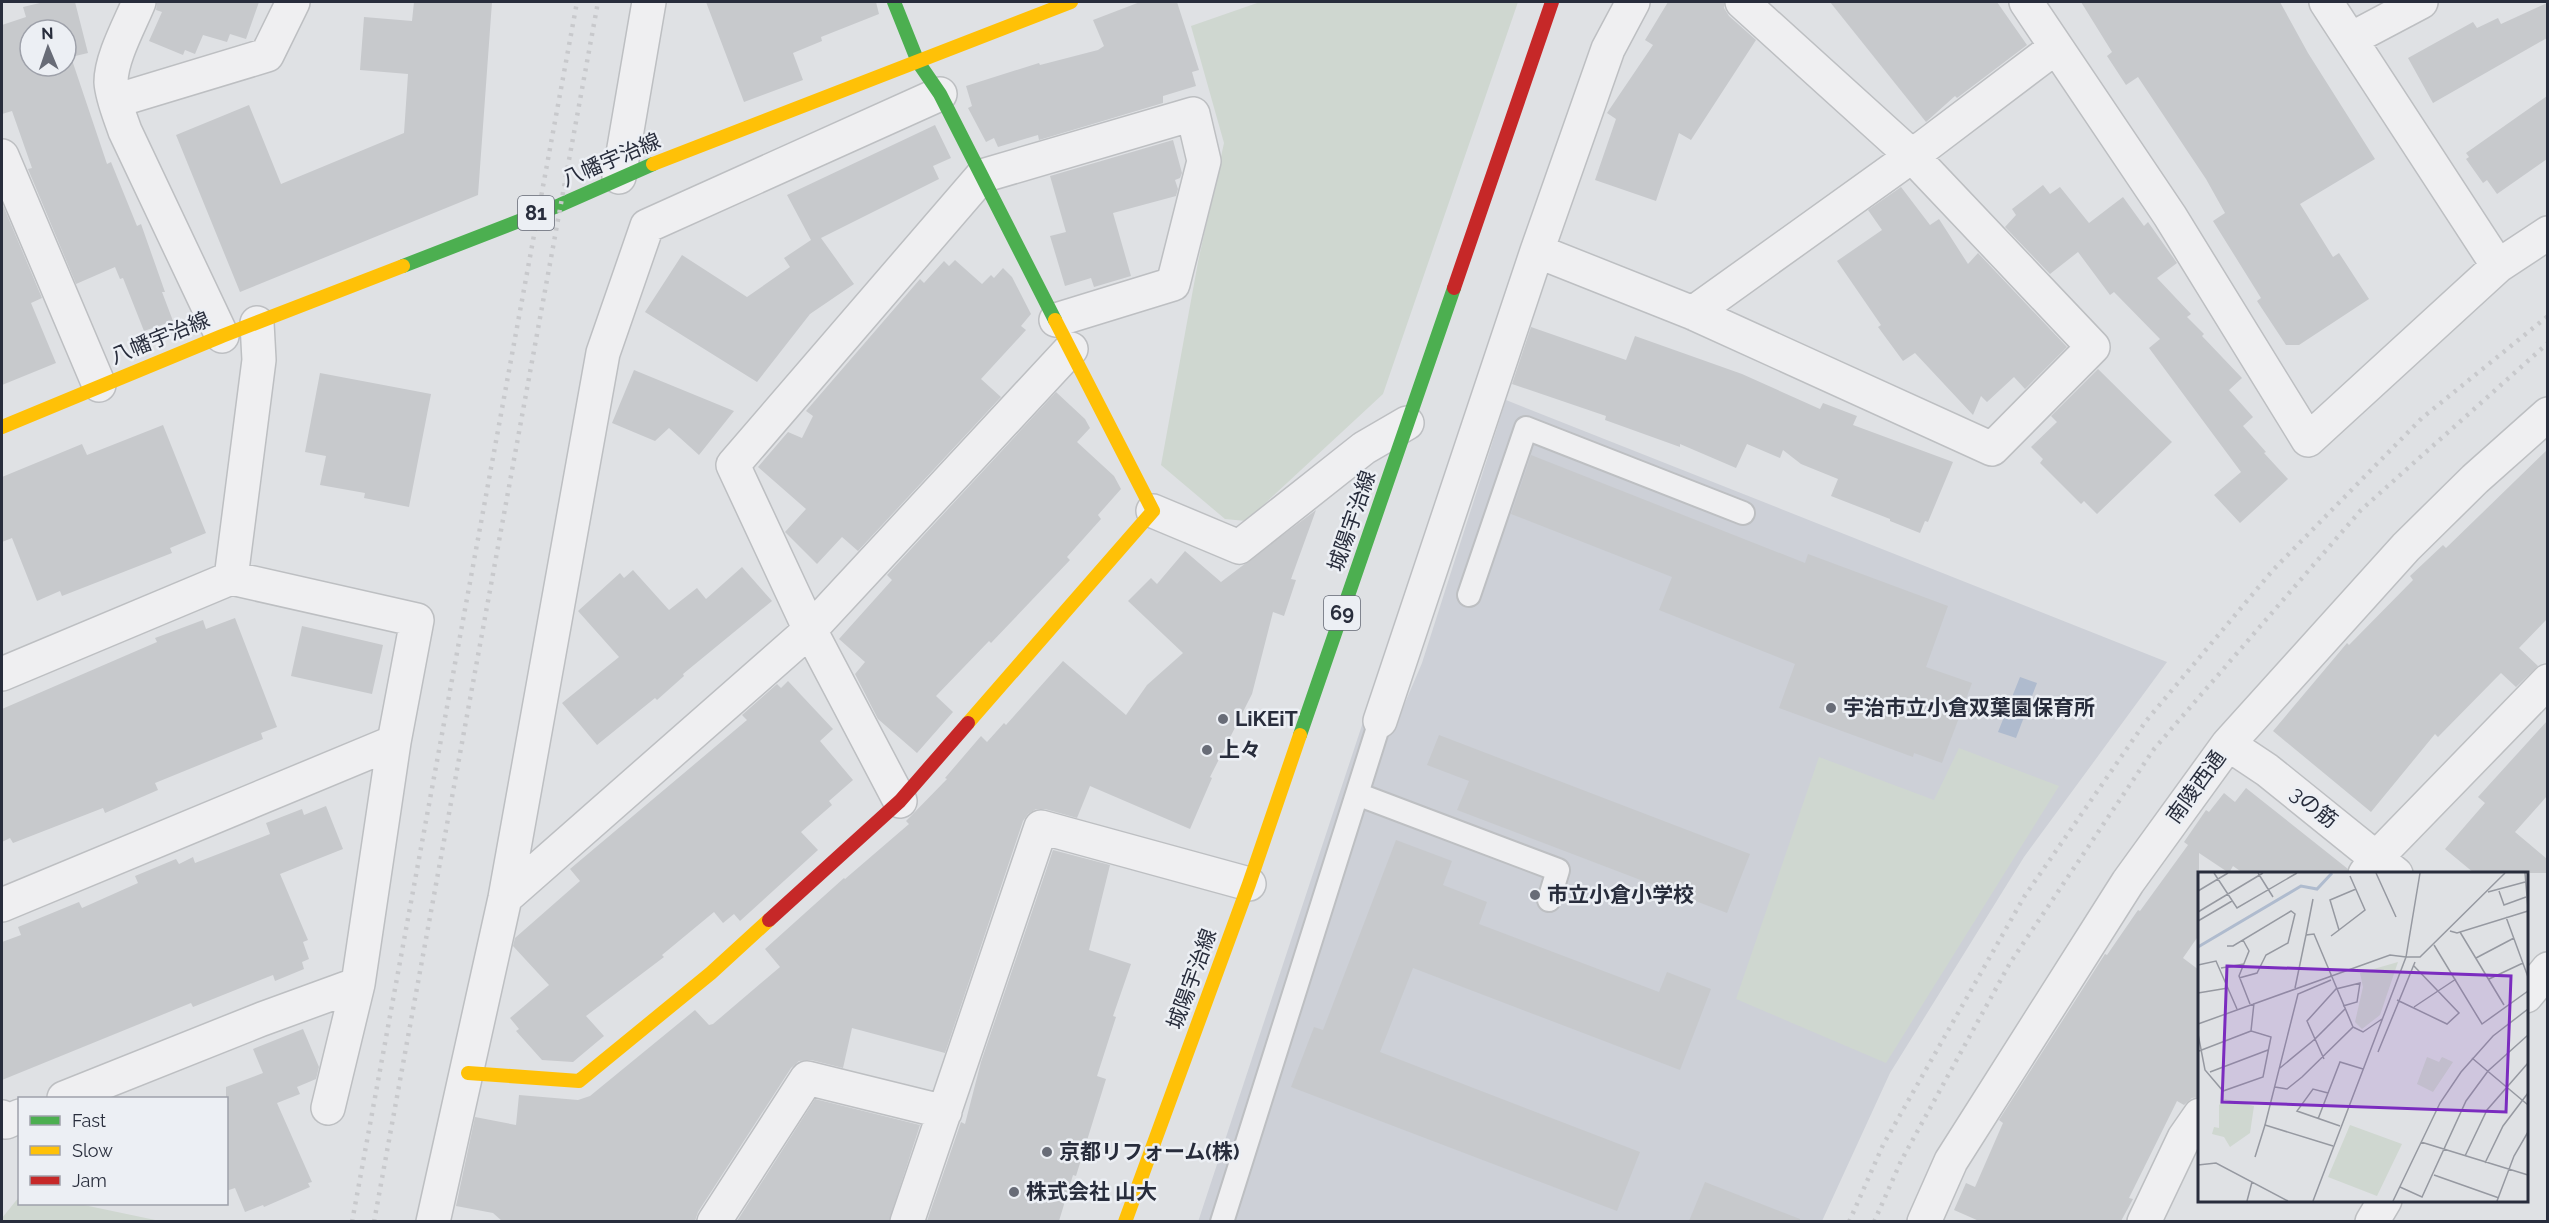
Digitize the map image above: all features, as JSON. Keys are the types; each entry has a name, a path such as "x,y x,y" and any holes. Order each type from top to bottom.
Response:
{"main road":[{"path":"468,1072 579,1080 711,973 900,801 1153,511 940,94 918,62 894,2"},
{"name":"八幡宇治線","path":"2,427 222,336 560,205 619,177 1071,2"},
{"name":"城陽宇治線","path":"1125,1221 1249,884 1551,2"}],"street":[{"path":"139,2 114,64 111,82 115,102 125,131 222,336"},
{"path":"115,102 267,55 293,2"},
{"path":"619,177 650,2"},
{"path":"1380,721 1537,251 1608,49 1633,2"},
{"path":"1537,251 1693,313 1992,449 2093,347 1912,156 1742,2"},
{"path":"2026,2 2170,216 2308,440 2498,266 2547,233"},
{"path":"2326,2 2498,266"},
{"path":"2350,39 2421,2"},
{"path":"1693,313 1912,156 2056,47"},
{"path":"433,1221 505,898 603,353 647,226 940,94"},
{"path":"900,801 810,630 733,465 982,176 1193,114 1204,161 1173,284 1056,320"},
{"path":"2,156 10,200 99,385"},
{"path":"231,578 259,360 257,323"},
{"path":"505,898 810,630 1071,350"},
{"name":"南陵西通","path":"1924,1221 1951,1161 2122,892 2228,744 2406,547 2475,479 2547,414"},
{"path":"1153,511 1239,547 1364,448 1407,423"},
{"path":"2,674 231,578 417,620 394,742 358,984 328,1108"},
{"path":"2380,868 2547,681"},
{"path":"2,905 394,742"},
{"name":"3の筋","path":"2228,744 2267,770 2380,868"},
{"path":"908,1221 1041,827 1249,884"},
{"path":"66,1097 261,1019 358,984"},
{"path":"714,1221 807,1078 945,1112"},
{"path":"2144,1221 2184,1137 2198,1116"},
{"path":"2,1117 6,1122 18,1117"},
{"path":"2372,1221 2384,1202"}],"lane":[{"path":"1469,595 1526,428 1743,513"},
{"path":"1222,1221 1380,721"},
{"path":"1357,794 1558,870 1549,900"}],"shaded area":[{"path":"1260,2 1518,2 1383,394 1246,521 1225,519 1161,465 1198,262 1224,143 1191,26"},
{"path":"1506,400 2167,662 2024,857 1890,1073 1822,1221 1198,1222 1366,713 1396,724 1422,663"},
{"path":"1959,748 2059,786 1886,1063 1736,999 1819,757 1934,800"},
{"path":"18,1198 18,1205 84,1205 160,1221 2,1221"}],"water":[{"path":"2020,677 2037,683 2016,738 1998,732"}],"building":[{"path":"44,2 75,2 88,53 78,55 78,18 23,18 26,17 23,7"},
{"path":"157,2 259,2 246,39 230,34 227,42 203,35 195,54 185,50 183,55 149,41 162,12 156,10"},
{"path":"414,2 492,2 478,195 240,292 176,135 249,105 281,184 404,133 408,74 360,70 364,17 412,21"},
{"path":"706,2 876,2 879,14 821,37 822,41 793,53 803,80 744,102"},
{"path":"1140,2 1177,2 1199,70 1192,72 1196,86 1163,96 1163,103 1039,140 1038,135 998,147 994,138 986,142 968,108 972,106 966,86 1039,63 1040,65 1098,50 1104,46 1093,20"},
{"path":"1668,2 1724,2 1724,8 1729,16 1756,40 1691,140 1679,133 1656,201 1595,180 1616,119 1607,113 1653,45 1645,40"},
{"path":"1830,2 1997,2 2027,45 1957,98 1955,96 1926,122"},
{"path":"2081,2 2280,2 2308,53 2375,159 2300,204 2333,257 2339,253 2369,299 2299,345 2286,345 2257,301 2261,298 2213,221 2225,213 2206,179 2138,77 2126,85 2107,56 2112,52"},
{"path":"2547,3 2547,38 2433,103 2408,58 2473,22 2477,28 2498,18 2501,24"},
{"path":"18,20 18,78 78,78 107,164 111,162 137,226 141,224 173,321 144,331 123,278 120,279 115,267 76,284 28,169 32,168 12,111 2,114 2,25"},
{"path":"2547,96 2547,159 2497,194 2487,180 2483,183 2466,159 2469,157 2466,153"},
{"path":"935,125 951,158 933,166 939,179 821,238 854,284 810,314 757,382 645,312 682,255 747,297 790,267 784,258 811,240 787,195"},
{"path":"1173,140 1182,173 1180,178 1175,180 1178,189 1176,196 1113,213 1131,276 1094,287 1091,278 1065,286 1050,236 1066,232 1050,176"},
{"path":"2043,185 2050,194 2060,187 2089,223 2123,197 2144,226 2148,222 2177,263 2157,278 2191,314 2187,317 2204,334 2202,336 2242,378 2229,390 2253,417 2243,426 2288,479 2240,523 2214,495 2241,472 2149,348 2160,339 2114,292 2110,295 2078,252 2050,274 2005,227 2016,215 2012,209"},
{"path":"1901,187 1930,225 1939,219 1968,264 1978,253 2067,347 2025,389 2014,377 1987,402 1981,396 1973,415 1915,353 1903,361 1878,327 1881,325 1837,261 1882,230 1868,210"},
{"path":"2,203 42,298 31,303 56,363 2,385"},
{"path":"955,260 982,284 991,275 994,278 1003,268 1012,277 1031,314 1021,326 1026,330 981,379 1001,397 858,551 842,537 817,564 785,532 806,509 758,467 788,432 802,438 813,416 806,411 920,279 924,283 944,261 949,266"},
{"path":"1531,327 1626,360 1635,336 1742,374 1820,409 1823,403 1857,416 1853,425 1953,462 1928,522 1925,521 1920,533 1831,496 1838,479 1801,464 1783,450 1780,458 1747,444 1736,468 1680,444 1680,447 1605,420 1606,416 1512,384"},
{"path":"2098,369 2172,442 2097,514 2084,501 2081,504 2040,463 2043,459 2031,447 2057,422 2051,416"},
{"path":"634,370 734,411 699,455 669,428 655,441 612,423"},
{"path":"320,373 431,394 409,507 364,498 365,493 320,485 326,456 305,452"},
{"path":"1056,392 1085,419 1090,428 1077,442 1114,476 1121,489 1098,515 1101,519 1067,557 1070,560 991,643 989,641 936,696 953,712 917,753 878,719 855,674 865,662 839,639 892,580 887,575"},
{"path":"163,425 206,533 170,548 172,553 62,596 60,591 37,601 12,538 2,542 2,477 82,444 87,455"},
{"path":"2547,450 2547,619 2519,648 2538,666 2516,687 2501,673 2438,737 2435,734 2371,812 2273,731 2347,643 2349,645 2413,580 2410,576 2443,545 2446,548"},
{"path":"1531,455 1805,563 1808,554 1948,606 1926,667 1972,683 1942,763 1914,753 1913,757 1779,708 1795,664 1659,610 1672,577 1511,514"},
{"path":"1316,510 1291,579 1296,580 1284,616 1273,612 1252,694 1210,777 1212,778 1190,829 1090,786 1077,818 1045,809 1036,809 1028,814 1023,821 945,1053 852,1028 843,1068 811,1060 799,1061 791,1068 698,1212 695,1221 502,1221 493,1213 456,1206 475,1117 516,1125 519,1095 578,1100 590,1096 695,1010 709,1025 713,1024 780,967 765,949 844,878 909,824 906,821 947,779 945,778 981,736 987,742 1004,723 1006,725 1063,661 1126,715 1147,685 1183,653 1128,601 1151,578 1157,584 1185,551 1221,582"},
{"path":"742,567 772,601 683,674 684,676 657,700 655,698 597,745 562,703 619,657 578,611 620,573 624,578 633,570 669,610 697,588 706,599"},
{"path":"235,618 277,727 261,733 263,739 155,783 158,790 105,813 103,808 13,843 10,838 2,842 2,709 157,642 155,638 203,620 206,629"},
{"path":"302,626 383,645 372,694 291,676"},
{"path":"788,681 833,729 820,741 853,780 829,801 832,805 801,832 818,850 740,921 734,914 723,923 714,912 662,955 664,957 586,1016 604,1036 573,1062 542,1060 516,1031 519,1029 510,1018 549,985 513,946 515,938 580,881 570,869 747,720 742,715 777,684 781,688"},
{"path":"2547,721 2547,796 2515,832 2547,859 2547,873 2473,872 2445,849 2485,803 2478,797"},
{"path":"1439,735 1750,854 1727,913 1457,810 1469,781 1427,765"},
{"path":"2246,788 2348,869 2346,872 2242,872 2233,866 2228,872 2199,853 2198,936 2183,958 2198,969 2198,1097 2192,1098 2184,1105 2177,1101 2129,1198 2133,1199 2121,1221 1979,1221 1954,1210 1966,1183 1975,1187 2003,1123 1999,1120 2105,954 2107,955 2188,845 2184,842 2206,810 2209,812 2224,793 2235,802"},
{"path":"326,806 343,849 280,874 308,940 303,942 309,959 302,962 304,969 275,981 273,975 193,1007 191,1003 2,1080 2,942 21,935 18,927 79,902 82,908 138,883 135,876 176,859 179,864 193,857 195,863 270,834 266,823 302,809 304,815"},
{"path":"1396,840 1452,861 1443,885 1487,902 1479,924 1659,992 1667,972 1711,989 1680,1070 1413,968 1380,1052 1640,1152 1617,1211 1291,1087 1314,1027 1323,1030"},
{"path":"1053,850 1110,865 1089,950 1131,964 1113,1016 1116,1017 1097,1076 1106,1079 1076,1176 1073,1175 1059,1221 927,1221 961,1122 965,1124 981,1062"},
{"path":"303,1029 319,1067 316,1079 297,1087 300,1094 277,1103 312,1182 308,1183 310,1187 264,1207 263,1205 245,1212 235,1188 228,1190 228,1097 226,1097 226,1087 263,1073 253,1049"},
{"path":"815,1099 920,1125 889,1221 737,1221"},
{"path":"1705,1182 1800,1219 1800,1221 1689,1221"}],"railway":[{"path":"352,1222 577,2"},
{"path":"374,1222 598,2"},
{"path":"1849,1222 1883,1145 2024,897 2146,721 2273,570 2422,418 2548,316"},
{"path":"1874,1222 1901,1161 2010,963 2154,749 2361,510 2548,343"}],"traffic: fast":[{"path":"894,2 918,62 940,94 1055,320"},
{"path":"403,266 560,205 653,164"},
{"path":"1300,735 1454,288"}],"traffic: slow":[{"path":"653,164 1071,2"},
{"path":"2,427 222,336 403,266"},
{"path":"968,723 1153,511 1055,320"},
{"path":"1125,1222 1249,884 1300,735"},
{"path":"468,1073 579,1081 711,973 769,920"}],"traffic: jam":[{"path":"1454,288 1552,2"},
{"path":"769,920 900,801 968,723"}],"place":[{"name":"宇治市立小倉双葉園保育所","path":"1831,708"},
{"name":"LiKEiT","path":"1223,719"},
{"name":"上々","path":"1207,750"},
{"name":"市立小倉小学校","path":"1535,895"},
{"name":"京都リフォーム(株)","path":"1047,1152"},
{"name":"株式会社 山大","path":"1014,1192"}]}
